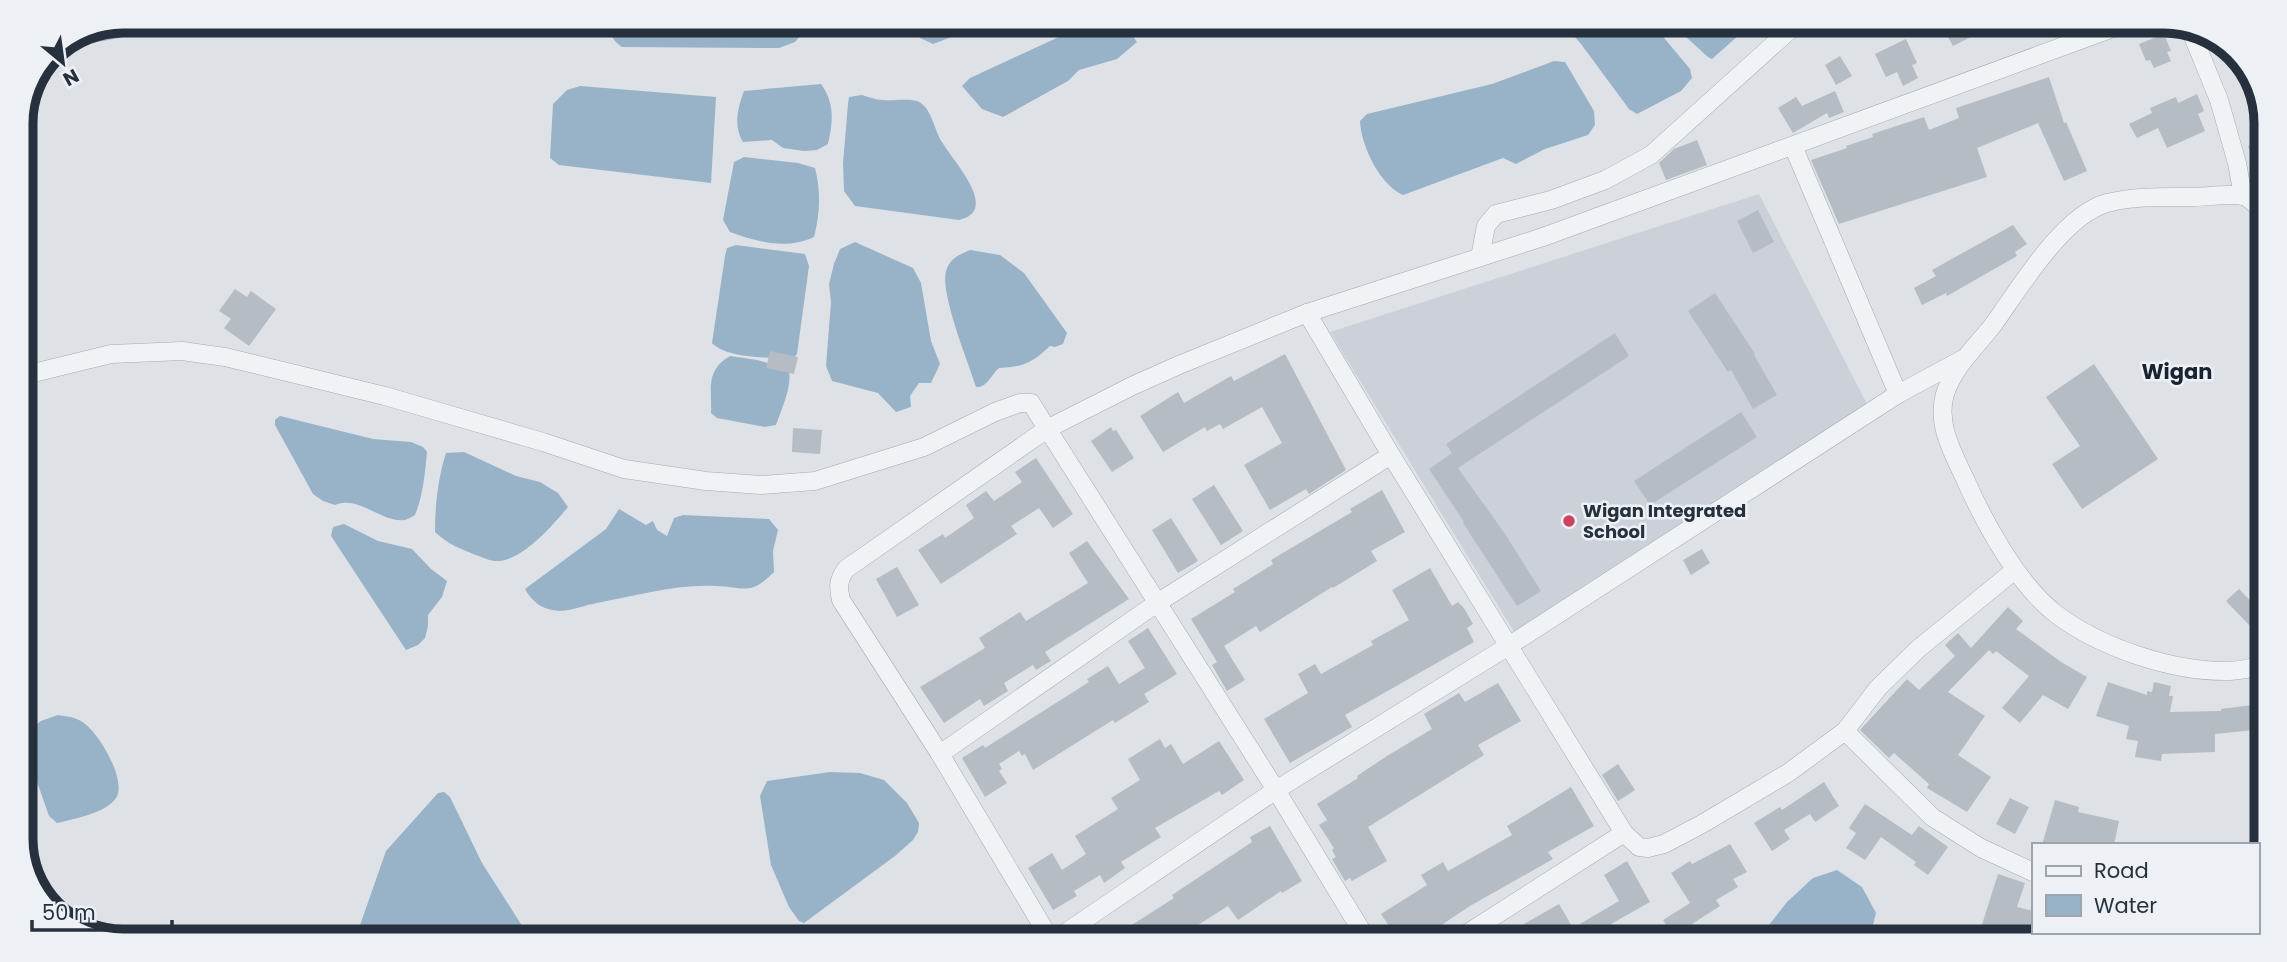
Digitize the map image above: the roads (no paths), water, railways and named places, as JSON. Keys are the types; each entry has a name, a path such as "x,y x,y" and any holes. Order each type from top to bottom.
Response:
{"street":[{"path":"1480,257 1486,226 1496,214 1551,200 1605,180 1651,155 1786,33"},
{"path":"1044,929 940,754 841,600 839,578 846,569 1047,429 1132,386 1307,313 1543,237 2099,33"},
{"path":"2194,39 2220,100 2243,196"},
{"path":"1793,146 1898,394"},
{"path":"2254,204 2243,196 2147,197 2105,204 2081,218 2056,240 1989,330 1963,359 1945,394 1943,427 1975,503 2015,570 2056,614 2091,635 2144,658 2190,668 2231,671 2254,667"},
{"path":"1307,313 1391,455 1624,833 1639,848 1664,844 1702,824 1788,773 1845,731 1878,688 1918,649 2015,570"},
{"path":"33,373 111,354 182,351 225,356 398,400 543,442 624,469 706,481 761,485 815,481 924,447 995,412 1020,403 1031,403 1276,790 1361,929"},
{"path":"1071,929 1276,790 1510,645 1898,394 1963,359"},
{"path":"940,754 1157,603 1391,455"},
{"path":"1845,731 1932,817 1981,848 2032,872"},
{"path":"1474,929 1624,833"}],"water":[{"path":"144,33 77,46 105,35"},
{"path":"612,33 798,33 800,36 795,42 779,48 622,47"},
{"path":"917,33 962,33 933,44 920,38"},
{"path":"1065,33 1131,33 1137,42 1117,59 1079,70 1068,81 1003,117 982,109 962,86 970,78"},
{"path":"1571,33 1660,33 1690,69 1692,78 1681,91 1637,114 1629,109"},
{"path":"1682,33 1741,33 1712,59"},
{"path":"1554,61 1565,62 1594,111 1595,125 1588,135 1545,149 1516,164 1503,158 1403,195 1387,183 1373,164 1361,131 1360,121 1367,114 1492,84"},
{"path":"821,84 829,98 832,113 828,144 817,150 804,151 783,148 772,140 743,142 737,123 744,91"},
{"path":"580,86 716,97 711,183 559,165 550,158 553,104 567,90"},
{"path":"862,95 880,100 913,100 926,108 942,142 975,196 976,207 971,215 959,220 855,206 844,191 843,163 849,97"},
{"path":"744,157 798,163 815,168 819,202 814,237 782,244 730,232 723,220 734,162"},
{"path":"855,242 913,268 921,283 931,341 940,364 931,383 919,383 910,396 911,407 896,412 878,393 832,381 826,366 831,302 829,284 840,249"},
{"path":"736,245 805,254 809,266 797,354 792,359 738,355 712,343 725,256 727,248"},
{"path":"970,250 1000,255 1024,273 1067,333 1063,344 1050,346 1027,363 999,368 980,387 976,387 961,345 945,282 950,263"},
{"path":"730,356 789,369 788,390 776,425 765,427 717,418 711,413 713,374"},
{"path":"280,416 373,439 411,442 423,447 427,452 422,492 415,515 405,520 396,520 353,504 335,505 313,494 275,425 275,420"},
{"path":"464,452 516,476 540,482 558,493 568,507 535,542 504,560 489,560 453,545 435,532 438,492 446,453"},
{"path":"619,509 646,525 653,521 657,530 667,536 674,518 683,515 769,519 778,530 773,551 774,572 753,587 685,587 564,611 548,609 535,602 525,589 606,529"},
{"path":"344,524 378,541 412,549 447,581 442,597 428,615 425,638 418,645 406,650 331,536 333,527"},
{"path":"58,715 71,717 79,720 94,733 108,755 118,779 119,790 116,798 105,808 57,823 49,816 33,770 33,727"},
{"path":"830,772 860,773 884,780 907,803 919,823 918,832 895,856 804,923 799,921 789,907 771,865 760,796 767,781"},
{"path":"444,792 450,797 482,863 524,929 359,928 386,851 438,793"},
{"path":"1837,870 1862,887 1876,913 1872,929 1770,929 1769,925 1787,902 1813,878"}],"place":[{"name":"Wigan Integrated School","path":"1569,521"}],"district":[{"name":"Wigan","path":"2177,372"}]}
